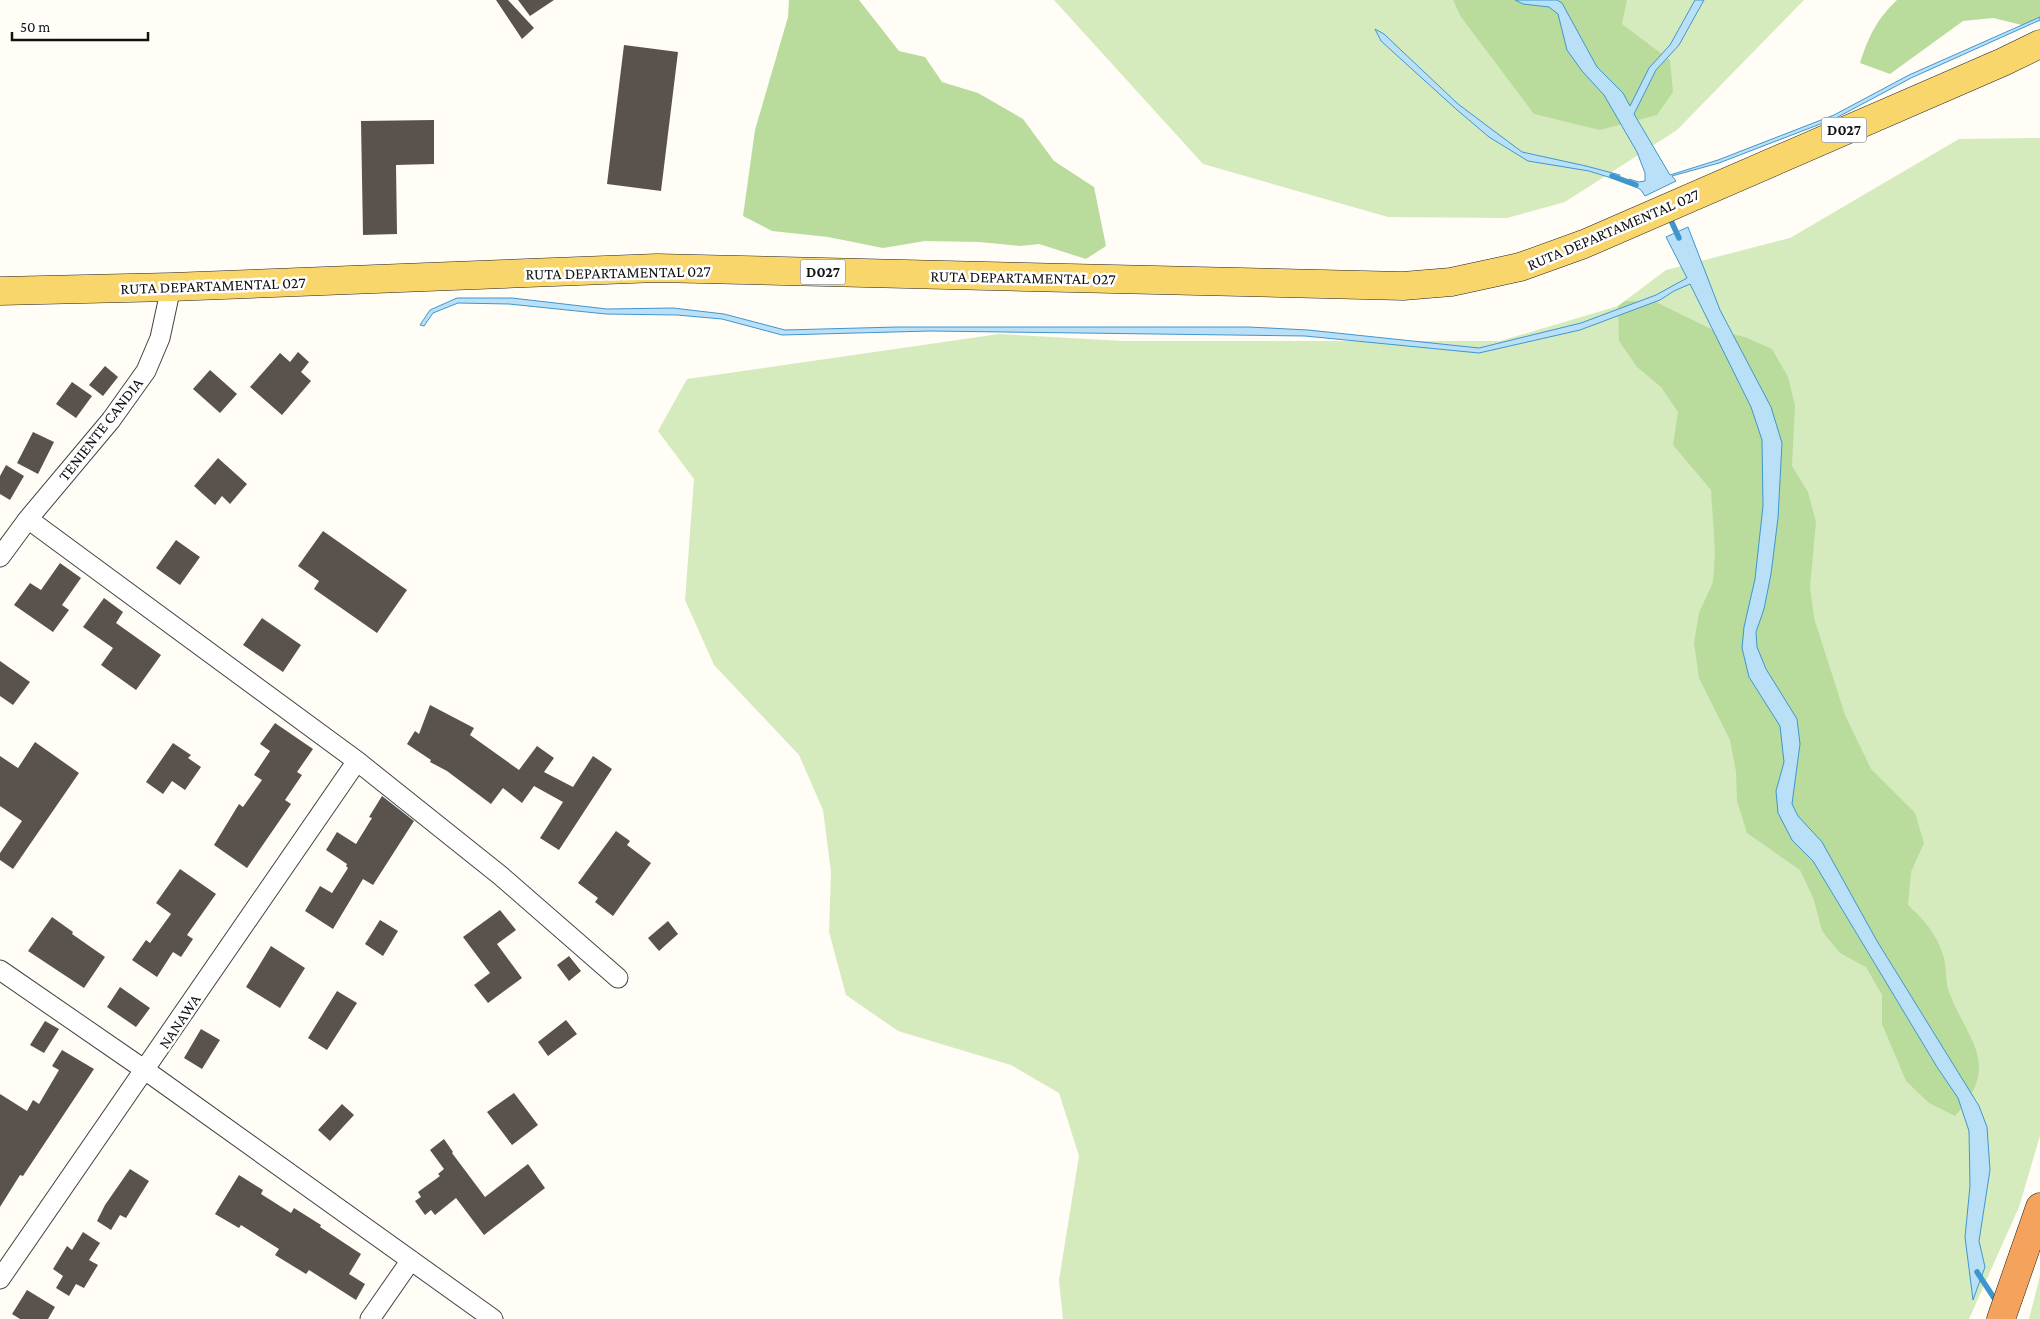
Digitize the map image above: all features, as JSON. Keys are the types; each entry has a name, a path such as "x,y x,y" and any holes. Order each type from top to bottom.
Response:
{"highway":[{"path":"2001,1319 2040,1208"}],"main road":[{"name":"RUTA DEPARTAMENTAL 027","path":"0,291 171,287 656,268 1403,286 1451,282 1520,267 1584,244 2040,44"},
{"name":"RUTA DEPARTAMENTAL 027","path":"2002,62 2040,58"}],"street":[{"name":"TENIENTE CANDIA","path":"0,557 28,519 111,420 146,371 160,338 171,287"},
{"path":"28,519 357,761 501,876 618,978"},
{"name":"NANAWA","path":"0,1279 357,761"},
{"path":"0,970 145,1070 493,1319"},
{"path":"370,1319 411,1260"}],"green space":[{"path":"789,0 859,0 899,51 925,57 942,82 978,93 1023,119 1054,161 1094,187 1106,246 1086,259 1039,244 1020,246 979,242 925,241 883,248 828,237 772,231 743,216 755,130 788,17"},
{"path":"1054,0 1804,0 1677,130 1565,202 1507,218 1388,217 1203,164"},
{"path":"1453,0 1627,0 1622,24 1670,60 1673,92 1657,115 1600,130 1534,114 1461,17"},
{"path":"1897,0 2040,0 2040,21 2022,25 1993,18 1963,21 1890,74 1860,63 1874,29"},
{"path":"2040,138 2040,1136 2019,1207 1969,1319 1063,1319 1059,1280 1079,1156 1059,1093 1011,1065 898,1031 846,995 829,932 831,872 823,810 799,755 714,665 685,600 694,479 658,431 687,379 999,334 1124,341 1500,341 1618,306 1666,270 1790,238 1959,139"},
{"path":"1625,301 1656,302 1713,330 1745,337 1772,349 1788,377 1795,406 1792,466 1808,492 1816,522 1810,587 1814,618 1845,715 1871,769 1915,813 1924,843 1911,872 1908,905 1925,922 1938,942 1944,958 1949,992 1977,1054 1979,1067 1977,1082 1969,1098 1955,1116 1929,1103 1906,1081 1882,1024 1882,995 1866,967 1840,953 1822,931 1814,900 1800,870 1747,833 1737,801 1736,772 1730,740 1699,678 1694,643 1699,613 1713,582 1715,553 1711,490 1673,445 1678,412 1661,387 1637,367 1619,341 1618,306"},
{"path":"2040,1276 2040,1319 2029,1319"}],"water":[{"path":"1515,0 1557,0 1562,3 1597,67 1623,93 1630,106 1649,68 1670,45 1695,0 1704,0 1679,45 1656,70 1634,114 1670,175 1718,160 1834,115 1909,75 2040,17 2040,20 1911,78 1836,118 1719,163 1672,176 1676,181 1645,196 1641,190 1630,183 1629,179 1639,182 1645,181 1645,173 1637,152 1604,95 1582,71 1567,50 1558,14 1549,7 1523,4"},
{"path":"1375,29 1384,34 1458,104 1522,152 1620,175 1618,180 1589,171 1528,161 1489,137 1381,41"},
{"path":"1688,227 1720,310 1771,407 1782,443 1778,518 1771,574 1764,609 1756,632 1757,647 1766,669 1797,719 1800,744 1792,804 1798,816 1822,842 1877,941 1979,1106 1987,1127 1990,1170 1979,1241 1985,1267 1973,1300 1965,1237 1970,1186 1969,1131 1958,1098 1937,1067 1813,861 1792,840 1778,813 1776,791 1784,762 1780,726 1749,677 1742,648 1744,627 1755,579 1763,506 1762,440 1751,407 1690,284 1660,300 1580,330 1479,353 1305,336 930,331 782,335 722,319 677,315 606,314 509,304 458,303 433,313 424,326 420,325 430,310 457,298 512,298 607,309 673,308 724,314 785,330 897,327 1249,327 1308,330 1479,348 1581,323 1656,295 1687,278 1666,237"}],"building":[{"path":"496,0 508,0 534,28 522,39"},
{"path":"518,0 554,0 530,16"},
{"path":"624,45 678,52 661,191 607,184"},
{"path":"434,120 434,164 396,165 397,234 363,235 361,121"},
{"path":"298,352 309,362 301,372 311,381 282,415 250,387 280,353 290,362"},
{"path":"105,366 118,377 103,396 89,385"},
{"path":"210,370 237,394 220,413 193,389"},
{"path":"72,382 92,396 76,418 56,404"},
{"path":"33,432 54,442 38,474 17,463"},
{"path":"218,458 247,484 230,504 222,496 215,505 194,486"},
{"path":"6,465 24,476 10,500 0,494 0,476"},
{"path":"323,531 407,590 377,633 314,589 319,581 298,566"},
{"path":"176,540 200,557 180,585 156,568"},
{"path":"60,563 81,578 62,605 69,610 53,632 14,605 30,583 41,590"},
{"path":"104,598 123,612 116,623 161,655 136,690 101,665 113,648 83,627"},
{"path":"262,618 301,645 283,672 243,645"},
{"path":"0,661 30,682 13,705 0,696"},
{"path":"430,705 474,728 470,735 519,770 537,746 554,758 544,772 573,787 593,756 612,769 559,850 540,838 563,802 534,786 522,803 503,788 491,804 407,744 415,731 419,734"},
{"path":"275,723 313,749 297,772 302,775 285,800 291,804 247,868 214,845 239,804 243,807 262,780 254,775 270,751 260,744"},
{"path":"35,742 79,773 13,869 0,860 0,853 22,821 0,806 0,756 18,768"},
{"path":"173,743 191,755 188,758 201,767 185,790 172,781 163,794 146,782"},
{"path":"382,796 414,821 373,885 363,879 333,929 305,911 320,886 332,893 348,868 347,864 326,850 337,832 356,844 372,818 369,817"},
{"path":"616,831 630,841 627,845 651,863 613,916 595,902 598,898 578,883"},
{"path":"180,869 216,894 187,935 193,939 181,957 173,952 157,977 132,960 146,940 150,943 171,914 156,903"},
{"path":"500,910 516,930 497,944 522,978 488,1003 474,985 490,973 463,937"},
{"path":"52,917 73,932 72,934 105,957 84,988 28,951"},
{"path":"380,920 398,931 383,956 365,944"},
{"path":"668,921 678,934 659,951 648,938"},
{"path":"271,946 305,968 280,1008 246,987"},
{"path":"569,956 581,971 569,981 557,965"},
{"path":"120,987 150,1008 136,1027 107,1007"},
{"path":"337,991 357,1003 327,1050 308,1038"},
{"path":"566,1020 577,1034 548,1056 538,1042"},
{"path":"45,1021 59,1029 44,1053 30,1045"},
{"path":"201,1029 220,1040 202,1069 184,1058"},
{"path":"62,1050 94,1069 23,1176 20,1175 0,1207 0,1094 27,1111 33,1100 39,1104 59,1070 52,1066"},
{"path":"514,1093 538,1125 512,1145 487,1112"},
{"path":"342,1104 354,1115 330,1141 318,1130"},
{"path":"444,1139 452,1153 485,1197 528,1164 545,1188 484,1235 456,1198 435,1215 431,1210 425,1215 415,1201 421,1197 418,1192 440,1176 438,1174 444,1169 430,1150"},
{"path":"130,1169 149,1181 126,1218 120,1215 111,1230 97,1221 105,1205"},
{"path":"239,1175 263,1190 261,1194 291,1213 294,1208 361,1254 349,1274 365,1284 356,1300 309,1270 306,1274 275,1255 279,1249 241,1225 239,1228 215,1214"},
{"path":"83,1232 100,1243 89,1260 98,1265 84,1288 76,1284 69,1296 56,1288 63,1276 53,1269 67,1246 72,1250"},
{"path":"27,1290 55,1307 48,1319 20,1319 12,1314"}],"waterway":[{"path":"1612,176 1636,185"},
{"path":"1668,214 1679,238"},
{"path":"1977,1272 1998,1304"}]}
